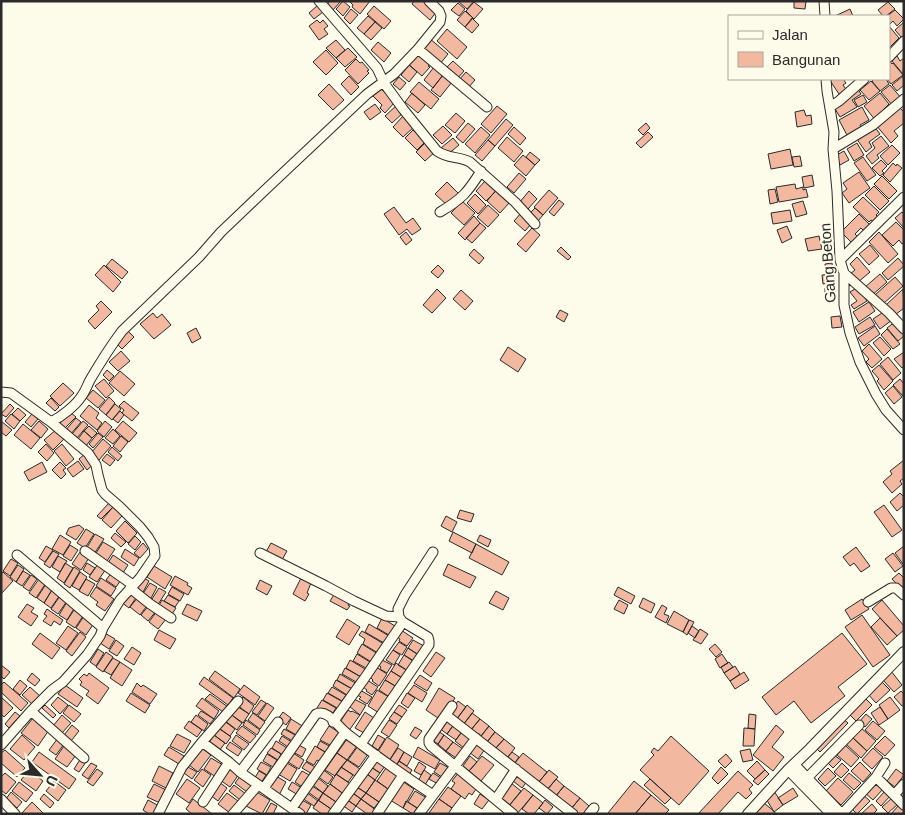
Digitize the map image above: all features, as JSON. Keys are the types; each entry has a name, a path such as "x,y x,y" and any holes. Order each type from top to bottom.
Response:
{"street":[{"path":"320,1 377,68 384,83 403,109 438,151 444,156 463,158 470,162 515,202 534,224"},
{"path":"51,422 80,399 112,344 122,331 264,191 367,94 384,83 418,49 440,22 440,11 429,1"},
{"path":"824,1 825,15"},
{"path":"890,56 904,41"},
{"path":"418,49 487,107"},
{"name":"Gang Beton","path":"826,80 834,132 833,149 840,260 844,273 844,305 854,348 860,362 886,410 902,424"},
{"path":"830,107 863,80"},
{"path":"833,149 874,125 904,99"},
{"path":"440,212 460,200 481,171"},
{"path":"840,260 904,197"},
{"path":"844,273 904,329"},
{"path":"1,392 11,394 51,422 88,453 96,465 102,490 140,527 148,537 155,552 154,559 120,600 100,636 70,675 31,711 1,745"},
{"path":"85,552 132,586 150,604 171,618"},
{"path":"401,619 398,610 405,595 433,552"},
{"path":"260,553 386,616 401,619 428,637 429,645 361,744"},
{"path":"17,555 103,628"},
{"path":"868,602 891,588 896,588 904,594"},
{"path":"333,722 364,679 401,619"},
{"path":"748,814 789,769 904,652"},
{"path":"158,814 182,767 238,701"},
{"path":"452,706 429,739 429,743 513,814"},
{"path":"31,711 84,758"},
{"path":"233,814 261,786 319,712 324,713 345,732 433,795"},
{"path":"446,715 573,814"},
{"path":"240,772 278,722"},
{"path":"808,777 859,726"},
{"path":"292,808 345,732"},
{"path":"420,814 476,738"},
{"path":"202,742 240,772 300,814"},
{"path":"333,814 376,755"},
{"path":"203,802 229,762"},
{"path":"789,769 808,777 842,814 876,777 885,763"},
{"path":"789,769 830,814"},
{"path":"496,798 516,770"},
{"path":"377,814 403,775"},
{"path":"876,777 904,805"},
{"path":"894,795 904,784"},
{"path":"1,799 15,814"}],"building":[{"path":"330,1 341,1 332,11 326,6"},
{"path":"343,1 350,7 343,16 336,9"},
{"path":"349,1 370,1 360,14 352,7 353,5"},
{"path":"414,1 426,1 437,11 430,20 412,4"},
{"path":"458,1 474,1 467,9"},
{"path":"794,1 806,1 805,9 794,8"},
{"path":"474,2 483,9 474,19 466,11"},
{"path":"888,2 895,9 887,15 882,15 878,10"},
{"path":"458,3 465,9 459,16 451,10"},
{"path":"318,5 323,12 314,19 309,13"},
{"path":"374,6 391,21 384,29 367,14"},
{"path":"351,9 358,15 350,24 344,18"},
{"path":"850,9 853,15 837,15"},
{"path":"895,10 904,19 897,26 893,21 890,24 890,15 888,15"},
{"path":"465,11 473,18 465,27 457,20"},
{"path":"368,16 375,22 364,34 357,28"},
{"path":"472,18 479,25 472,33 465,27"},
{"path":"317,20 320,23 323,20 328,26 324,29 328,34 319,40 309,26"},
{"path":"375,22 382,28 371,40 364,34"},
{"path":"904,22 904,36 902,38 895,30"},
{"path":"890,27 899,38 890,47"},
{"path":"447,29 467,47 457,59 437,41"},
{"path":"429,38 448,54 440,64 420,48"},
{"path":"336,40 345,50 336,58 326,48"},
{"path":"378,42 391,53 384,62 371,50"},
{"path":"348,48 357,57 345,67 336,58"},
{"path":"326,50 338,63 326,75 313,62"},
{"path":"414,53 418,57 421,54 431,63 422,76 406,62"},
{"path":"897,56 900,61 904,58 903,74 892,61"},
{"path":"356,59 360,63 362,62 369,70 367,71 369,73 358,84 345,70"},
{"path":"453,61 464,71 457,79 445,69"},
{"path":"890,61 903,75 891,84 888,80 890,80"},
{"path":"409,65 417,72 409,82 401,75"},
{"path":"434,67 443,75 433,88 424,80"},
{"path":"466,72 475,80 468,88 459,80"},
{"path":"443,75 452,82 440,97 431,90"},
{"path":"349,76 359,87 351,95 341,84"},
{"path":"903,76 904,85 897,91 892,85"},
{"path":"399,77 406,83 400,90 393,84"},
{"path":"830,80 844,80 846,83 843,85 848,92 841,97"},
{"path":"887,80 889,84 880,91 872,81"},
{"path":"871,81 880,91 869,100 860,90"},
{"path":"419,82 439,99 431,109 410,92"},
{"path":"329,84 344,100 333,110 318,95"},
{"path":"890,85 902,99 893,106 881,92"},
{"path":"380,88 395,102 385,113 380,108 382,105 373,96"},
{"path":"858,89 861,94 852,100 857,107 840,117 835,109 842,105 841,102"},
{"path":"412,93 425,105 418,113 405,102"},
{"path":"880,93 889,104 881,112 883,115 876,121 864,106"},
{"path":"863,95 867,102 858,107 854,100"},
{"path":"375,104 381,112 370,120 364,112"},
{"path":"397,105 404,112 392,123 385,116"},
{"path":"497,106 507,114 491,133 481,124"},
{"path":"862,107 869,120 860,125 862,129 848,137 839,120"},
{"path":"900,108 904,112 904,123 894,131 898,136 891,143 876,125 890,113 892,115"},
{"path":"804,110 806,116 811,115 812,124 797,127 795,112"},
{"path":"456,113 465,121 455,133 445,125"},
{"path":"404,115 415,126 403,137 393,127"},
{"path":"506,119 513,125 495,146 488,140"},
{"path":"468,123 475,129 463,143 456,137"},
{"path":"646,123 650,128 643,135 638,130"},
{"path":"443,126 452,135 442,144 433,135"},
{"path":"874,126 880,134 869,142 872,147 866,152 856,138"},
{"path":"481,127 490,135 475,153 465,144"},
{"path":"514,127 526,138 520,145 508,134"},
{"path":"413,130 425,142 417,150 405,138"},
{"path":"648,132 653,137 641,148 636,143"},
{"path":"881,136 889,146 877,155 879,158 872,164 866,156 875,148 872,143"},
{"path":"507,137 523,151 514,162 498,148"},
{"path":"453,138 459,145 447,155 441,148"},
{"path":"488,140 495,146 482,161 475,155"},
{"path":"426,142 436,151 425,161 416,152"},
{"path":"857,143 864,155 854,161 847,149"},
{"path":"892,145 900,153 888,165 880,156"},
{"path":"790,149 793,165 771,169 768,154"},
{"path":"844,151 849,160 840,165 835,156"},
{"path":"530,152 540,160 535,165 526,157"},
{"path":"523,155 535,165 526,176 514,165"},
{"path":"800,156 802,166 794,167 792,157"},
{"path":"863,157 876,175 867,181 854,163"},
{"path":"881,160 887,166 882,171 884,173 880,176 872,168"},
{"path":"893,163 902,168 890,182 883,175"},
{"path":"859,172 870,188 849,203 842,193 847,189 843,183"},
{"path":"519,173 526,179 514,193 507,187"},
{"path":"812,175 814,186 804,188 802,177"},
{"path":"882,176 897,191 889,199 874,184"},
{"path":"485,181 496,191 486,201 476,191"},
{"path":"447,182 459,194 448,206 435,194"},
{"path":"795,184 796,189 803,187 803,190 806,189 808,197 779,202 776,187"},
{"path":"874,186 889,201 880,210 865,195"},
{"path":"497,189 510,202 500,213 487,201"},
{"path":"775,189 778,202 770,204 768,190"},
{"path":"549,190 558,198 543,215 534,207"},
{"path":"529,191 537,199 527,210 519,203"},
{"path":"475,194 486,205 478,214 467,203"},
{"path":"863,197 879,212 876,215 879,218 874,222 871,220 869,222 853,207"},
{"path":"559,200 564,204 554,216 549,212"},
{"path":"462,201 475,213 464,225 451,213"},
{"path":"803,201 807,214 796,217 792,204"},
{"path":"488,205 499,215 488,227 477,217"},
{"path":"394,207 406,223 413,218 421,229 412,235 407,229 399,235 384,214"},
{"path":"535,208 543,215 538,221 530,213"},
{"path":"790,210 792,221 773,224 771,213"},
{"path":"902,212 904,214 904,228 895,218"},
{"path":"521,213 532,223 525,231 514,221"},
{"path":"859,214 870,225 864,231 861,228 855,234 860,239 854,245 841,232"},
{"path":"474,216 480,223 465,240 458,233"},
{"path":"896,222 904,230 904,243 902,244 899,240 893,246 882,235"},
{"path":"480,223 486,228 472,243 466,238"},
{"path":"787,226 792,238 782,243 777,230"},
{"path":"532,228 540,235 526,252 517,244"},
{"path":"406,232 412,240 406,245 400,237"},
{"path":"879,232 898,254 888,263 869,242"},
{"path":"819,236 822,249 808,251 805,239"},
{"path":"870,245 879,256 869,265 859,254"},
{"path":"561,247 571,257 568,260 557,251"},
{"path":"474,249 484,258 479,264 469,255"},
{"path":"857,257 870,272 857,283 850,274 855,270 850,264"},
{"path":"898,258 904,266 888,280 882,273"},
{"path":"112,259 128,272 122,279 106,266"},
{"path":"832,263 833,272 826,273 825,264"},
{"path":"104,265 121,282 113,292 95,275"},
{"path":"438,265 444,271 438,278 431,272"},
{"path":"834,274 835,282 823,284 822,275"},
{"path":"880,274 887,282 871,296 864,288"},
{"path":"895,277 903,286 883,304 875,295"},
{"path":"835,287 835,294 825,295 825,288"},
{"path":"858,287 867,301 854,309 851,305 857,301 850,292"},
{"path":"437,289 446,298 432,313 423,305"},
{"path":"903,289 904,308 895,315 886,305"},
{"path":"461,290 473,301 465,310 453,299"},
{"path":"101,301 112,312 95,329 88,321 99,310 96,306"},
{"path":"869,302 875,311 859,322 853,312"},
{"path":"560,310 568,314 564,322 556,317"},
{"path":"885,311 892,320 880,329 873,319"},
{"path":"153,313 157,318 162,314 171,325 154,339 140,324"},
{"path":"840,316 842,327 832,328 831,317"},
{"path":"870,317 875,325 859,334 855,327"},
{"path":"896,321 904,331 904,336 898,341 887,328"},
{"path":"875,326 880,334 864,346 858,338"},
{"path":"196,328 201,338 192,343 187,333"},
{"path":"887,329 900,344 893,349 881,335"},
{"path":"128,331 134,337 122,349 116,343"},
{"path":"880,337 891,349 884,356 873,343"},
{"path":"869,344 882,359 872,368 866,362 869,359 862,351"},
{"path":"508,347 526,359 518,372 500,360"},
{"path":"121,351 130,361 118,371 109,362"},
{"path":"904,352 904,367 902,368 894,359"},
{"path":"888,357 901,373 893,380 880,364"},
{"path":"879,365 893,381 884,390 877,381 879,379 872,371"},
{"path":"107,370 114,376 109,381 103,375"},
{"path":"120,371 135,384 124,396 109,383"},
{"path":"104,379 114,391 106,398 95,386"},
{"path":"900,379 904,384 903,396 893,385"},
{"path":"63,383 74,393 60,406 50,396"},
{"path":"893,386 902,397 894,404 885,393"},
{"path":"93,390 105,400 98,408 86,398"},
{"path":"109,397 115,403 106,415 99,409"},
{"path":"51,398 59,407 55,411 46,403"},
{"path":"124,401 139,413 132,421 122,413 124,410 119,406"},
{"path":"10,404 14,408 6,417 1,414"},
{"path":"115,404 121,409 112,420 106,415"},
{"path":"89,405 99,413 96,418 102,423 97,430 80,416"},
{"path":"18,408 26,415 20,421 12,414"},
{"path":"120,411 124,415 118,423 113,419"},
{"path":"70,412 76,417 65,428 60,423"},
{"path":"11,414 20,421 14,429 5,421"},
{"path":"32,414 38,419 31,427 25,422"},
{"path":"76,418 81,422 70,435 65,431"},
{"path":"1,421 12,430 6,436 1,432"},
{"path":"39,421 48,429 41,438 31,430"},
{"path":"83,421 88,425 77,438 72,434"},
{"path":"105,421 112,427 104,437 97,431"},
{"path":"123,421 137,433 129,442 115,430"},
{"path":"23,424 40,438 31,449 14,435"},
{"path":"89,426 97,433 92,438 84,431"},
{"path":"57,429 65,438 53,450 44,440"},
{"path":"113,429 120,436 113,444 105,438"},
{"path":"84,431 92,438 86,446 78,439"},
{"path":"98,433 103,437 93,448 89,444"},
{"path":"121,436 128,442 120,452 113,446"},
{"path":"103,439 111,446 99,460 91,453"},
{"path":"46,444 54,453 47,461 38,452"},
{"path":"62,444 74,459 66,466 54,451"},
{"path":"112,447 122,456 118,461 108,452"},
{"path":"86,453 94,464 87,470 79,459"},
{"path":"107,454 115,460 110,466 102,460"},
{"path":"904,460 904,478 900,481 902,484 892,493 883,482 892,474 890,471"},
{"path":"78,461 84,469 73,477 67,469"},
{"path":"42,462 47,472 29,481 24,472"},
{"path":"60,462 66,468 63,470 66,474 61,479 52,470"},
{"path":"900,493 904,497 904,505 897,511 890,502"},
{"path":"109,503 113,507 101,519 97,516"},
{"path":"884,505 902,530 892,537 874,512"},
{"path":"113,507 122,516 111,528 102,520"},
{"path":"460,510 474,514 471,522 457,518"},
{"path":"446,516 457,522 452,532 441,526"},
{"path":"125,521 137,533 128,543 116,531"},
{"path":"79,525 84,529 76,540 66,534 69,528"},
{"path":"86,529 94,534 85,548 77,543"},
{"path":"453,532 476,544 472,553 449,541"},
{"path":"115,533 126,542 121,547 111,538"},
{"path":"95,534 104,539 94,554 86,549"},
{"path":"60,535 71,542 63,555 52,549"},
{"path":"480,535 491,540 488,547 477,541"},
{"path":"135,536 141,542 135,550 128,544"},
{"path":"103,542 115,549 107,561 96,553"},
{"path":"143,543 148,549 140,558 134,553"},
{"path":"271,543 287,551 282,560 266,552"},
{"path":"476,544 509,562 502,575 469,558"},
{"path":"70,545 78,550 71,561 63,556"},
{"path":"46,546 53,550 45,562 39,558"},
{"path":"904,546 904,563 903,564 895,553"},
{"path":"856,547 870,566 861,572 854,563 850,566 843,557"},
{"path":"125,549 139,558 134,566 121,557"},
{"path":"53,551 59,554 50,568 44,564"},
{"path":"80,552 89,558 81,570 72,564"},
{"path":"893,553 903,566 895,572 885,559"},
{"path":"113,555 128,565 123,573 108,563"},
{"path":"58,556 67,561 60,572 52,567"},
{"path":"11,559 18,563 10,576 3,571"},
{"path":"65,563 73,568 64,583 57,578"},
{"path":"87,563 95,568 90,575 83,570"},
{"path":"98,564 106,569 97,582 89,577"},
{"path":"448,564 476,577 470,588 443,575"},
{"path":"18,565 24,569 16,582 10,577"},
{"path":"154,566 172,577 165,589 147,577"},
{"path":"74,567 80,571 70,588 64,584"},
{"path":"23,571 30,575 22,586 16,582"},
{"path":"3,572 13,581 1,594 1,574"},
{"path":"80,572 87,577 79,590 72,586"},
{"path":"112,572 121,580 116,587 106,580"},
{"path":"899,573 904,578 904,592 892,579"},
{"path":"31,575 37,579 29,591 23,587"},
{"path":"175,576 188,583 187,585 192,588 188,595 170,585"},
{"path":"142,577 149,581 142,594 134,589"},
{"path":"101,578 116,588 111,596 96,586"},
{"path":"301,578 311,583 307,593 309,594 305,601 293,594"},
{"path":"39,579 46,583 36,598 29,593"},
{"path":"86,579 95,584 88,596 79,591"},
{"path":"260,580 272,586 267,595 256,589"},
{"path":"150,583 157,587 150,600 142,595"},
{"path":"46,584 53,588 44,603 37,598"},
{"path":"96,587 114,599 105,611 96,605 98,602 90,596"},
{"path":"172,587 184,594 180,601 168,594"},
{"path":"618,587 635,596 631,604 614,595"},
{"path":"159,588 166,592 157,606 150,602"},
{"path":"52,590 60,595 51,608 44,603"},
{"path":"130,590 138,595 129,608 121,602"},
{"path":"496,591 509,598 503,610 489,603"},
{"path":"335,593 350,600 348,605 350,606 347,610 330,601"},
{"path":"168,595 179,601 175,607 164,601"},
{"path":"60,596 67,601 58,614 51,609"},
{"path":"139,596 149,603 140,615 130,607"},
{"path":"643,598 655,604 651,613 639,607"},
{"path":"862,599 869,609 851,620 845,610"},
{"path":"162,600 176,608 172,614 158,607"},
{"path":"619,600 628,605 624,614 614,609"},
{"path":"882,600 904,626 904,630 897,636 872,609"},
{"path":"67,602 75,607 67,620 59,615"},
{"path":"27,604 34,608 31,612 38,616 31,626 18,617"},
{"path":"187,604 202,611 197,621 182,614"},
{"path":"149,605 157,610 148,621 141,615"},
{"path":"662,605 667,608 664,614 669,616 666,623 655,617"},
{"path":"47,609 63,620 60,625 54,621 51,626 43,621 47,616 44,614"},
{"path":"74,610 83,616 75,628 66,622"},
{"path":"157,611 167,618 158,629 149,622"},
{"path":"674,611 689,620 683,632 667,624"},
{"path":"862,615 890,655 873,667 845,627"},
{"path":"84,616 94,623 86,635 76,628"},
{"path":"382,618 395,626 389,635 377,628"},
{"path":"880,618 897,636 887,645 871,627"},
{"path":"347,619 360,627 349,645 336,637"},
{"path":"689,620 694,622 687,635 683,632"},
{"path":"369,624 389,636 384,643 365,632"},
{"path":"68,626 78,633 66,650 56,643"},
{"path":"692,626 699,631 695,638 688,633"},
{"path":"700,629 708,634 701,644 693,640"},
{"path":"159,630 176,639 170,649 154,640"},
{"path":"401,630 413,638 407,646 399,641 400,639 397,637"},
{"path":"362,631 384,644 378,653 363,644 365,639 359,635"},
{"path":"80,632 86,637 72,656 66,651"},
{"path":"103,632 115,639 109,649 97,641"},
{"path":"40,633 60,648 52,659 32,644"},
{"path":"842,633 867,664 838,687 845,696 811,723 794,701 776,715 762,697"},
{"path":"116,640 124,646 117,656 109,651"},
{"path":"413,640 424,646 419,655 408,648"},
{"path":"399,642 407,647 402,655 393,650"},
{"path":"362,644 378,654 373,663 357,653"},
{"path":"715,644 722,652 716,657 709,649"},
{"path":"132,647 141,653 134,665 124,659"},
{"path":"408,648 417,654 413,661 404,655"},
{"path":"98,649 104,653 96,666 90,662"},
{"path":"393,650 400,655 394,665 386,660"},
{"path":"106,652 113,657 103,672 96,667"},
{"path":"436,652 445,658 431,677 423,671"},
{"path":"357,654 370,662 366,668 353,661"},
{"path":"722,654 728,663 720,668 715,659"},
{"path":"404,655 414,661 408,671 398,665"},
{"path":"113,658 120,662 111,675 104,671"},
{"path":"350,660 365,669 361,677 346,668"},
{"path":"382,660 392,665 387,673 380,669 381,667 378,665"},
{"path":"120,662 132,670 122,686 110,678"},
{"path":"729,662 733,667 724,673 721,667"},
{"path":"396,663 408,671 404,679 391,671"},
{"path":"1,665 10,672 4,679 1,676"},
{"path":"735,666 740,674 730,681 724,673"},
{"path":"376,667 387,674 379,686 370,677"},
{"path":"345,668 361,677 358,683 342,674"},
{"path":"215,671 240,689 234,698 209,679"},
{"path":"391,671 402,678 397,687 385,680"},
{"path":"891,671 902,685 894,692 882,679"},
{"path":"744,672 749,680 735,689 730,681"},
{"path":"32,673 40,680 35,686 27,680"},
{"path":"89,673 109,688 98,704 86,695 89,691 80,685 82,682 79,679 84,674 87,676"},
{"path":"340,674 357,684 354,690 337,680"},
{"path":"420,675 432,683 427,691 414,683"},
{"path":"204,677 233,698 228,705 199,684"},
{"path":"20,680 27,686 20,695 13,689"},
{"path":"336,680 354,690 350,697 333,686"},
{"path":"367,680 378,687 372,695 363,687"},
{"path":"385,680 397,687 391,698 379,690"},
{"path":"880,680 890,690 876,703 867,693"},
{"path":"4,682 28,703 21,711 1,692 1,685"},
{"path":"137,683 141,687 143,685 157,694 150,704 132,692"},
{"path":"65,685 83,698 77,707 58,694"},
{"path":"244,685 260,697 255,705 238,693"},
{"path":"414,685 427,693 422,702 408,693"},
{"path":"30,687 40,696 32,704 22,695"},
{"path":"332,687 346,695 342,701 328,693"},
{"path":"439,688 455,698 441,720 426,710"},
{"path":"360,690 372,697 367,704 359,699 361,697 357,695"},
{"path":"377,690 389,697 379,713 368,706"},
{"path":"901,691 904,694 904,705 902,706 894,697"},
{"path":"131,693 150,705 145,713 126,701"},
{"path":"327,693 343,702 339,709 323,700"},
{"path":"407,693 415,698 408,708 401,703"},
{"path":"210,694 228,707 223,712 205,699"},
{"path":"863,696 872,705 856,721 847,712"},
{"path":"1,697 13,708 4,717 1,714"},
{"path":"58,697 68,705 60,714 51,705"},
{"path":"243,697 254,706 249,714 237,705"},
{"path":"890,697 900,710 888,719 879,705"},
{"path":"202,698 219,711 214,719 196,706"},
{"path":"354,699 366,705 360,715 349,706"},
{"path":"261,700 266,703 257,715 252,712"},
{"path":"322,700 336,708 331,716 317,708"},
{"path":"458,701 466,707 456,720 449,714"},
{"path":"267,703 274,708 265,721 258,716"},
{"path":"45,705 56,715 53,718 42,708"},
{"path":"69,705 81,714 74,722 63,713"},
{"path":"235,705 249,714 243,723 229,713"},
{"path":"399,705 407,710 402,717 394,712"},
{"path":"467,705 474,711 463,725 456,720"},
{"path":"880,707 888,719 879,725 871,713"},
{"path":"348,710 360,715 348,732 341,728 343,724 340,722"},
{"path":"201,711 214,719 210,724 198,715"},
{"path":"15,712 20,716 9,728 5,724"},
{"path":"283,712 291,718 286,725 278,719"},
{"path":"365,712 374,718 364,733 355,728"},
{"path":"394,712 402,717 397,724 389,719"},
{"path":"229,713 242,723 237,730 224,720"},
{"path":"253,713 265,722 260,729 248,720"},
{"path":"472,713 480,719 470,731 463,725"},
{"path":"749,714 756,715 755,729 748,728"},
{"path":"866,714 872,719 865,727 859,722"},
{"path":"62,715 71,723 62,733 53,726"},
{"path":"196,715 208,724 204,731 191,722"},
{"path":"447,717 455,723 447,734 439,728"},
{"path":"33,718 49,730 38,746 21,733"},
{"path":"291,719 304,727 298,736 286,729"},
{"path":"480,719 489,726 479,739 470,731"},
{"path":"843,719 848,723 820,752 815,747"},
{"path":"223,720 235,729 230,736 218,728"},
{"path":"246,720 260,730 257,735 243,725"},
{"path":"389,720 397,725 389,737 381,732"},
{"path":"189,721 202,730 197,737 184,728"},
{"path":"873,721 885,731 877,740 865,730"},
{"path":"455,723 463,730 456,740 447,734"},
{"path":"72,725 79,731 71,741 64,735"},
{"path":"776,725 784,732 772,747 784,757 773,771 753,755"},
{"path":"242,726 256,736 250,743 236,733"},
{"path":"329,726 340,733 332,746 320,740"},
{"path":"489,726 495,732 487,742 480,737"},
{"path":"415,727 422,731 416,739 410,735"},
{"path":"219,728 231,737 226,744 214,735"},
{"path":"744,728 755,729 754,746 743,746"},
{"path":"861,728 876,741 867,751 852,737"},
{"path":"284,729 297,736 294,742 281,734"},
{"path":"463,730 472,736 464,748 455,741"},
{"path":"438,731 444,735 438,744 432,740"},
{"path":"495,732 504,739 495,749 487,742"},
{"path":"177,734 191,741 184,753 170,746"},
{"path":"22,735 35,747 24,760 10,749"},
{"path":"214,735 225,743 219,751 208,744"},
{"path":"236,735 249,744 244,750 232,741"},
{"path":"378,735 385,739 378,750 372,746"},
{"path":"444,735 453,742 446,751 438,744"},
{"path":"282,736 292,742 288,747 279,741"},
{"path":"671,736 709,771 679,805 640,770 654,755 651,752 654,748 658,751"},
{"path":"885,736 895,745 885,756 874,747"},
{"path":"387,737 399,745 389,761 377,753"},
{"path":"852,737 867,751 861,758 846,744"},
{"path":"58,738 64,744 56,755 49,750"},
{"path":"347,739 357,746 347,760 337,753"},
{"path":"504,739 515,748 507,758 495,749"},
{"path":"276,741 287,748 283,755 272,748"},
{"path":"320,741 331,747 327,753 317,747"},
{"path":"230,742 242,750 238,756 226,748"},
{"path":"453,742 463,749 456,758 446,751"},
{"path":"476,743 485,749 478,759 469,752"},
{"path":"297,744 306,749 302,757 293,752"},
{"path":"845,745 859,758 851,767 837,755"},
{"path":"64,746 76,755 67,767 55,759"},
{"path":"315,746 328,754 323,763 317,760 314,765 306,761"},
{"path":"358,746 369,753 359,767 348,760"},
{"path":"169,747 184,756 179,764 164,755"},
{"path":"418,747 440,760 435,769 413,757"},
{"path":"202,748 211,755 198,772 189,765"},
{"path":"271,748 281,754 278,760 267,753"},
{"path":"398,748 404,752 396,766 389,761"},
{"path":"873,748 883,757 872,769 862,760"},
{"path":"750,749 753,760 743,762 740,751"},
{"path":"5,750 25,768 17,777 1,763 1,753"},
{"path":"39,752 76,779 69,789 32,762"},
{"path":"404,752 412,757 407,766 399,761"},
{"path":"512,752 519,757 514,764 507,758"},
{"path":"293,753 304,760 299,769 288,762"},
{"path":"337,753 347,760 335,776 325,770"},
{"path":"523,753 547,772 538,783 514,764"},
{"path":"267,754 277,760 273,767 263,761"},
{"path":"726,754 732,761 725,768 718,761"},
{"path":"834,755 841,760 833,768 827,762"},
{"path":"470,756 477,762 469,771 463,766"},
{"path":"482,756 494,765 481,781 469,771"},
{"path":"81,758 86,762 79,772 74,769"},
{"path":"211,758 223,765 216,777 204,769"},
{"path":"347,760 360,769 355,776 341,767"},
{"path":"377,760 385,766 380,773 371,767"},
{"path":"399,761 412,770 409,775 396,766"},
{"path":"757,761 765,770 755,779 747,771"},
{"path":"261,762 271,767 267,775 257,769"},
{"path":"306,762 317,768 314,775 302,768"},
{"path":"419,762 426,767 421,775 414,771"},
{"path":"860,762 871,773 863,782 851,771"},
{"path":"91,763 97,766 88,779 82,775"},
{"path":"287,763 297,769 290,781 278,774"},
{"path":"440,763 451,769 445,779 434,772"},
{"path":"842,763 849,770 841,778 834,772"},
{"path":"159,766 173,773 166,788 152,781"},
{"path":"188,767 197,772 192,779 184,773"},
{"path":"230,767 239,774 230,787 220,780"},
{"path":"341,767 353,775 348,782 336,774"},
{"path":"371,767 380,773 375,780 367,774"},
{"path":"721,767 728,774 718,784 712,778"},
{"path":"386,768 400,778 391,791 377,781"},
{"path":"828,768 836,776 825,786 818,779"},
{"path":"97,769 103,773 93,786 87,782"},
{"path":"202,769 211,775 203,787 194,780"},
{"path":"322,769 333,777 328,784 317,776"},
{"path":"896,769 904,775 895,787 887,781"},
{"path":"29,770 43,781 36,791 21,780"},
{"path":"424,770 431,775 425,785 418,781"},
{"path":"549,770 558,777 547,790 538,783"},
{"path":"765,770 769,774 758,785 753,781"},
{"path":"259,771 266,775 261,783 254,779"},
{"path":"302,771 311,776 304,788 295,782"},
{"path":"738,771 753,785 749,789 752,793 746,799 738,792 718,814 698,814"},
{"path":"459,772 478,786 472,795 469,793 465,799 451,789 455,783 452,781"},
{"path":"5,773 16,782 6,794 1,790 1,777"},
{"path":"433,773 441,778 438,784 429,779"},
{"path":"519,773 528,780 522,788 513,781"},
{"path":"849,773 861,783 854,790 843,780"},
{"path":"336,774 352,785 345,795 330,784"},
{"path":"367,774 375,780 366,793 357,787"},
{"path":"241,775 253,784 247,792 235,783"},
{"path":"276,776 286,782 279,795 268,788"},
{"path":"318,778 328,786 323,793 313,785"},
{"path":"838,778 853,792 841,805 826,791"},
{"path":"187,779 200,788 189,803 176,794"},
{"path":"556,779 564,786 555,797 547,790"},
{"path":"650,779 671,798 665,804 644,785"},
{"path":"375,780 388,789 379,802 366,793"},
{"path":"54,781 66,790 58,801 46,791"},
{"path":"402,781 414,789 403,808 390,800"},
{"path":"634,781 651,795 635,814 609,814 608,813"},
{"path":"874,781 883,789 873,800 864,792"},
{"path":"19,782 33,793 26,802 12,791"},
{"path":"219,782 227,788 218,801 210,795"},
{"path":"292,782 302,788 298,795 288,789"},
{"path":"511,783 521,791 508,807 498,798"},
{"path":"154,784 166,790 160,803 147,797"},
{"path":"330,784 345,795 339,804 323,793"},
{"path":"234,785 246,794 240,800 229,791"},
{"path":"312,786 323,793 319,800 308,792"},
{"path":"564,786 580,798 571,809 555,797"},
{"path":"357,787 366,793 361,799 353,793"},
{"path":"448,787 461,796 452,808 439,799"},
{"path":"524,788 533,795 517,814 508,807"},
{"path":"793,788 798,796 783,805 778,798"},
{"path":"255,791 270,800 262,814 246,806"},
{"path":"415,791 427,798 420,810 408,802"},
{"path":"774,791 783,805 774,812 765,797"},
{"path":"885,791 890,796 881,806 876,801"},
{"path":"11,792 22,802 17,808 6,799"},
{"path":"306,792 318,801 314,806 302,798"},
{"path":"351,792 361,799 356,806 346,799"},
{"path":"227,793 238,801 230,813 218,804"},
{"path":"323,793 339,804 334,811 318,800"},
{"path":"366,793 379,802 374,808 361,799"},
{"path":"44,794 54,803 50,808 40,799"},
{"path":"480,794 489,800 482,809 474,804"},
{"path":"862,794 870,801 857,814 850,807"},
{"path":"533,795 543,803 534,814 529,814 522,809"},
{"path":"651,795 669,810 665,814 635,814"},
{"path":"580,798 589,806 583,814 577,814 571,809"},
{"path":"892,798 898,804 888,813 882,807"},
{"path":"193,799 212,814 192,814 186,809"},
{"path":"300,799 311,805 306,814 295,808"},
{"path":"346,799 356,806 352,812 342,805"},
{"path":"361,799 377,811 375,814 367,814 356,806"},
{"path":"439,799 452,808 448,814 429,813"},
{"path":"148,800 159,806 155,814 149,814 143,810"},
{"path":"318,800 334,811 332,814 322,814 313,808"},
{"path":"545,800 553,807 547,814 539,808"},
{"path":"406,801 417,808 413,814 403,808"},
{"path":"32,802 44,814 22,813"},
{"path":"271,803 277,806 273,814 265,814"},
{"path":"764,803 775,812 774,814 754,814"},
{"path":"872,804 877,810 873,814 861,814"},
{"path":"899,805 904,809 903,814 891,814"}]}
